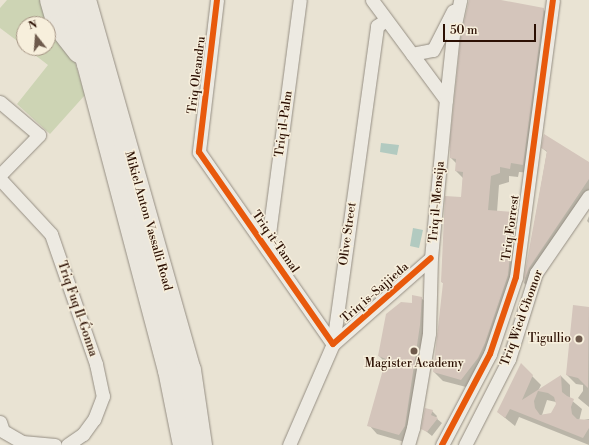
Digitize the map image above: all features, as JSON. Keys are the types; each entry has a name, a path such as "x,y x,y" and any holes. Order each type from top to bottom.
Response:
{"highway":[{"path":"50,0 58,25 88,64"},
{"name":"Mikiel Anton Vassalli Road","path":"68,0 88,64 169,370 184,445"},
{"name":"Mikiel Anton Vassalli Road","path":"85,0 190,370 200,445"}],"street":[{"name":"Triq Oleandru","path":"199,152 217,0"},
{"name":"Triq il-Palm","path":"267,249 300,0"},
{"path":"372,0 446,100"},
{"name":"Triq il-Mensija","path":"433,50 459,0"},
{"name":"Triq il-Mensija","path":"408,445 413,428 429,333 431,258 451,53 459,0"},
{"name":"Triq Forrest","path":"442,445 490,354 516,277 553,0"},
{"name":"Olive Street","path":"289,445 333,344 377,26 386,20"},
{"path":"412,54 433,50 451,53"},
{"path":"0,102 39,135 0,175"},
{"name":"Triq it-Tamal","path":"199,152 333,344"},
{"name":"Triq Fuq Il-Ǵonna","path":"0,179 51,234 96,364 103,396 94,419 82,434 67,445"},
{"name":"Triq Wied Għomor","path":"465,445 509,359 536,273 589,196"},
{"name":"Triq is-Sajjieda","path":"333,344 431,258"},
{"path":"516,277 536,273"},
{"path":"0,422 3,431 22,442 55,445"}],"shaded area":[{"path":"7,0 42,0 51,16 16,16 16,40 0,28 0,8"},
{"path":"56,26 74,59 85,95 50,134 17,104 48,65 36,56 56,56"},
{"path":"381,143 399,145 397,155 380,152"},
{"path":"413,228 423,230 419,248 410,246"}],"building":[{"path":"469,0 501,0 544,8 523,165 511,163 510,169 500,167 500,173 491,176 488,210 515,212 508,275 485,343 478,358 461,380 433,372 443,283 441,282 445,196 461,197 463,172 455,171 456,159 450,158 450,139 461,35"},
{"path":"544,134 589,162 589,179 529,268 523,283 547,151 541,148"},
{"path":"412,295 422,297 420,325 405,426 399,435 367,426 386,359 378,356 386,314 401,302 412,303"},
{"path":"573,305 589,307 588,388 578,378 566,375"},
{"path":"521,363 533,375 522,400 561,375 562,392 574,399 571,407 572,414 577,419 589,420 589,428 583,438 510,409 505,418 497,412","holes":["538,391 548,393 554,397 556,404 551,413 540,415 535,408 534,401"]},
{"path":"425,408 433,410 431,415 438,418 427,432 421,429"}],"cycle path":[{"path":"217,0 199,152 333,344 431,258"},
{"path":"442,445 490,354 516,277 553,0"}],"place":[{"name":"Tigullio","path":"579,339"},
{"name":"Magister Academy","path":"414,351"}]}
